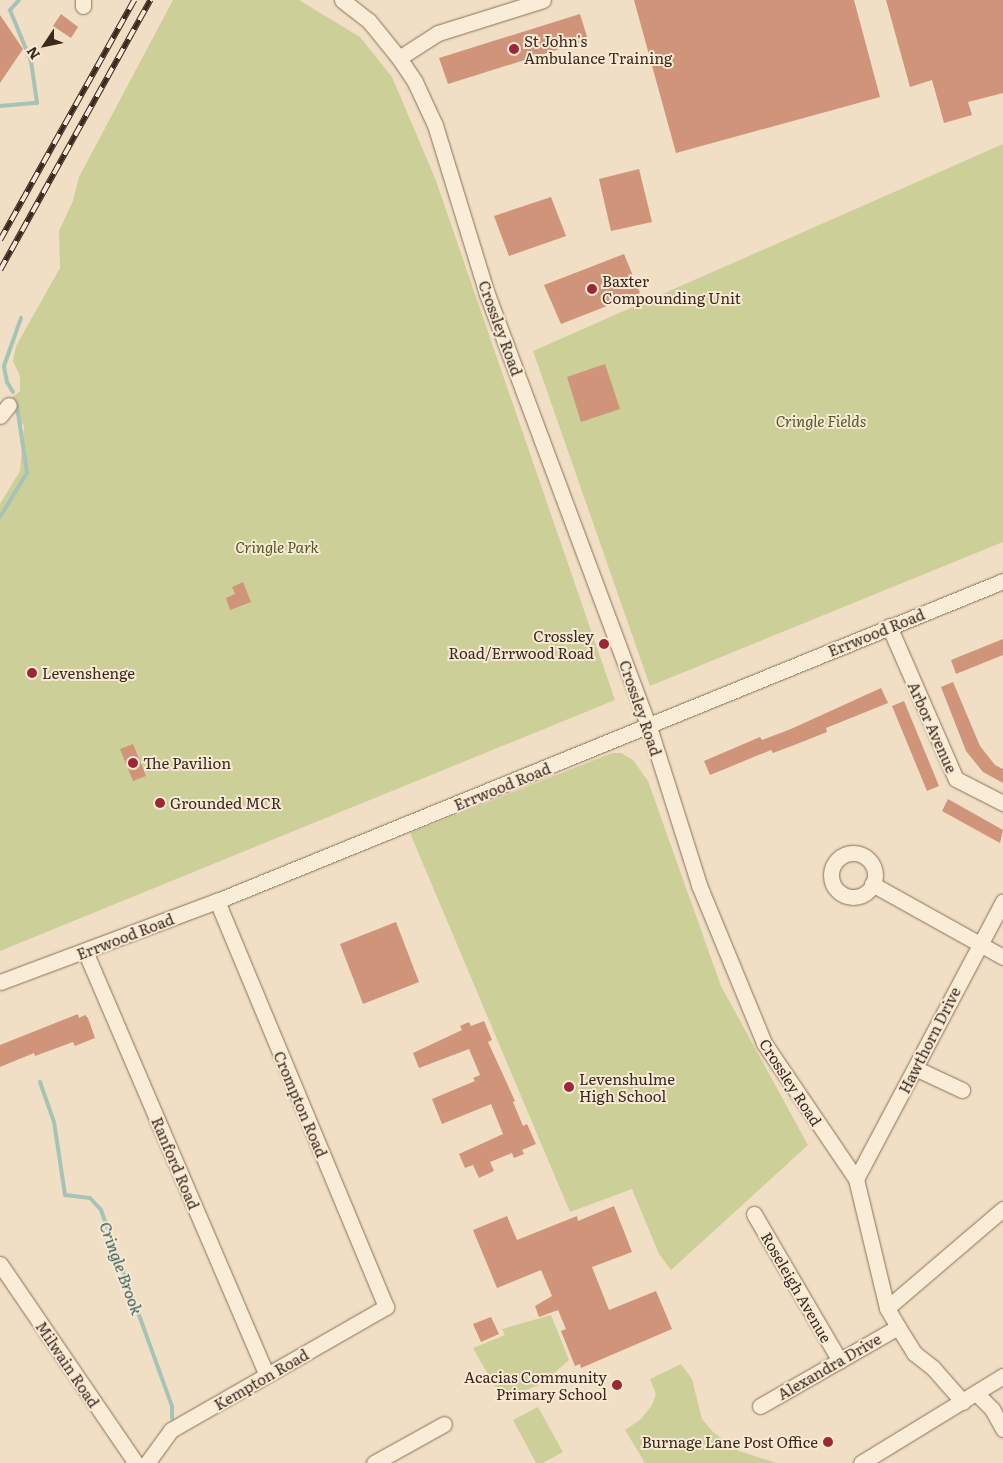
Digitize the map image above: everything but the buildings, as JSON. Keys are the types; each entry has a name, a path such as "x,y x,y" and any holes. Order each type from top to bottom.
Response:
{"street":[{"name":"Crossley Road","path":"342,0 369,21 399,58 422,96 435,125 487,294 649,727 699,885 764,1043 856,1179 887,1308 914,1353 933,1368 963,1402"},
{"path":"399,58 438,33 543,0"},
{"name":"Errwood Road","path":"0,982 216,901 649,727 889,626 1002,583"},
{"name":"Arbor Avenue","path":"889,626 956,779 1003,804"},
{"path":"872,884 1003,957"},
{"name":"Hawthorn Drive","path":"856,1179 1003,900"},
{"name":"Crompton Road","path":"216,901 386,1307"},
{"name":"Ranford Road","path":"85,951 267,1375"},
{"path":"915,1068 962,1090"},
{"path":"887,1308 1003,1209"},
{"name":"Roseleigh Avenue","path":"754,1214 840,1361"},
{"name":"Milwain Road","path":"0,1264 136,1463"},
{"name":"Kempton Road","path":"147,1463 171,1430 386,1307"},
{"name":"Alexandra Drive","path":"760,1406 898,1327"},
{"path":"861,1463 1003,1376"},
{"path":"976,1393 992,1410 1003,1429"},
{"path":"374,1463 444,1424"}],"green space":[{"name":"Cringle Park","path":"173,0 299,0 360,37 392,77 435,178 615,700 0,951 0,504 20,471 24,426 9,405 9,400 20,391 20,376 13,361 16,346 60,268 59,231 73,201 79,177"},
{"name":"Cringle Fields","path":"1003,144 1003,542 650,686 533,351"},
{"path":"612,753 621,753 633,760 648,781 721,986 808,1145 671,1270 659,1254 632,1189 570,1212 410,833"},
{"path":"551,1315 569,1360 542,1384 502,1399 473,1348 505,1335 502,1329"},
{"path":"681,1364 692,1379 702,1419 714,1433 739,1451 777,1463 645,1463 625,1430 641,1419 652,1405 656,1394 650,1379"},
{"path":"538,1407 563,1452 543,1463 536,1463 513,1420"}],"waterway":[{"path":"0,106 37,103 31,61 10,10 19,0"},
{"name":"Cringle Brook","path":"13,392 7,382 4,366 21,318"},
{"path":"0,517 27,473 17,406"},
{"name":"Cringle Brook","path":"40,1082 54,1122 65,1195 90,1198 101,1210 172,1406 172,1418"}],"railway":[{"path":"0,240 134,0"},
{"path":"0,270 150,0"}],"place":[{"name":"St John's Ambulance Training","path":"514,49"},
{"name":"Baxter Compounding Unit","path":"592,289"},
{"name":"Crossley Road/Errwood Road","path":"604,644"},
{"name":"Levenshenge","path":"32,673"},
{"name":"The Pavilion","path":"133,763"},
{"name":"Grounded MCR","path":"160,803"},
{"name":"Levenshulme High School","path":"569,1087"},
{"name":"Acacias Community Primary School","path":"617,1385"},
{"name":"Burnage Lane Post Office","path":"828,1442"}]}
